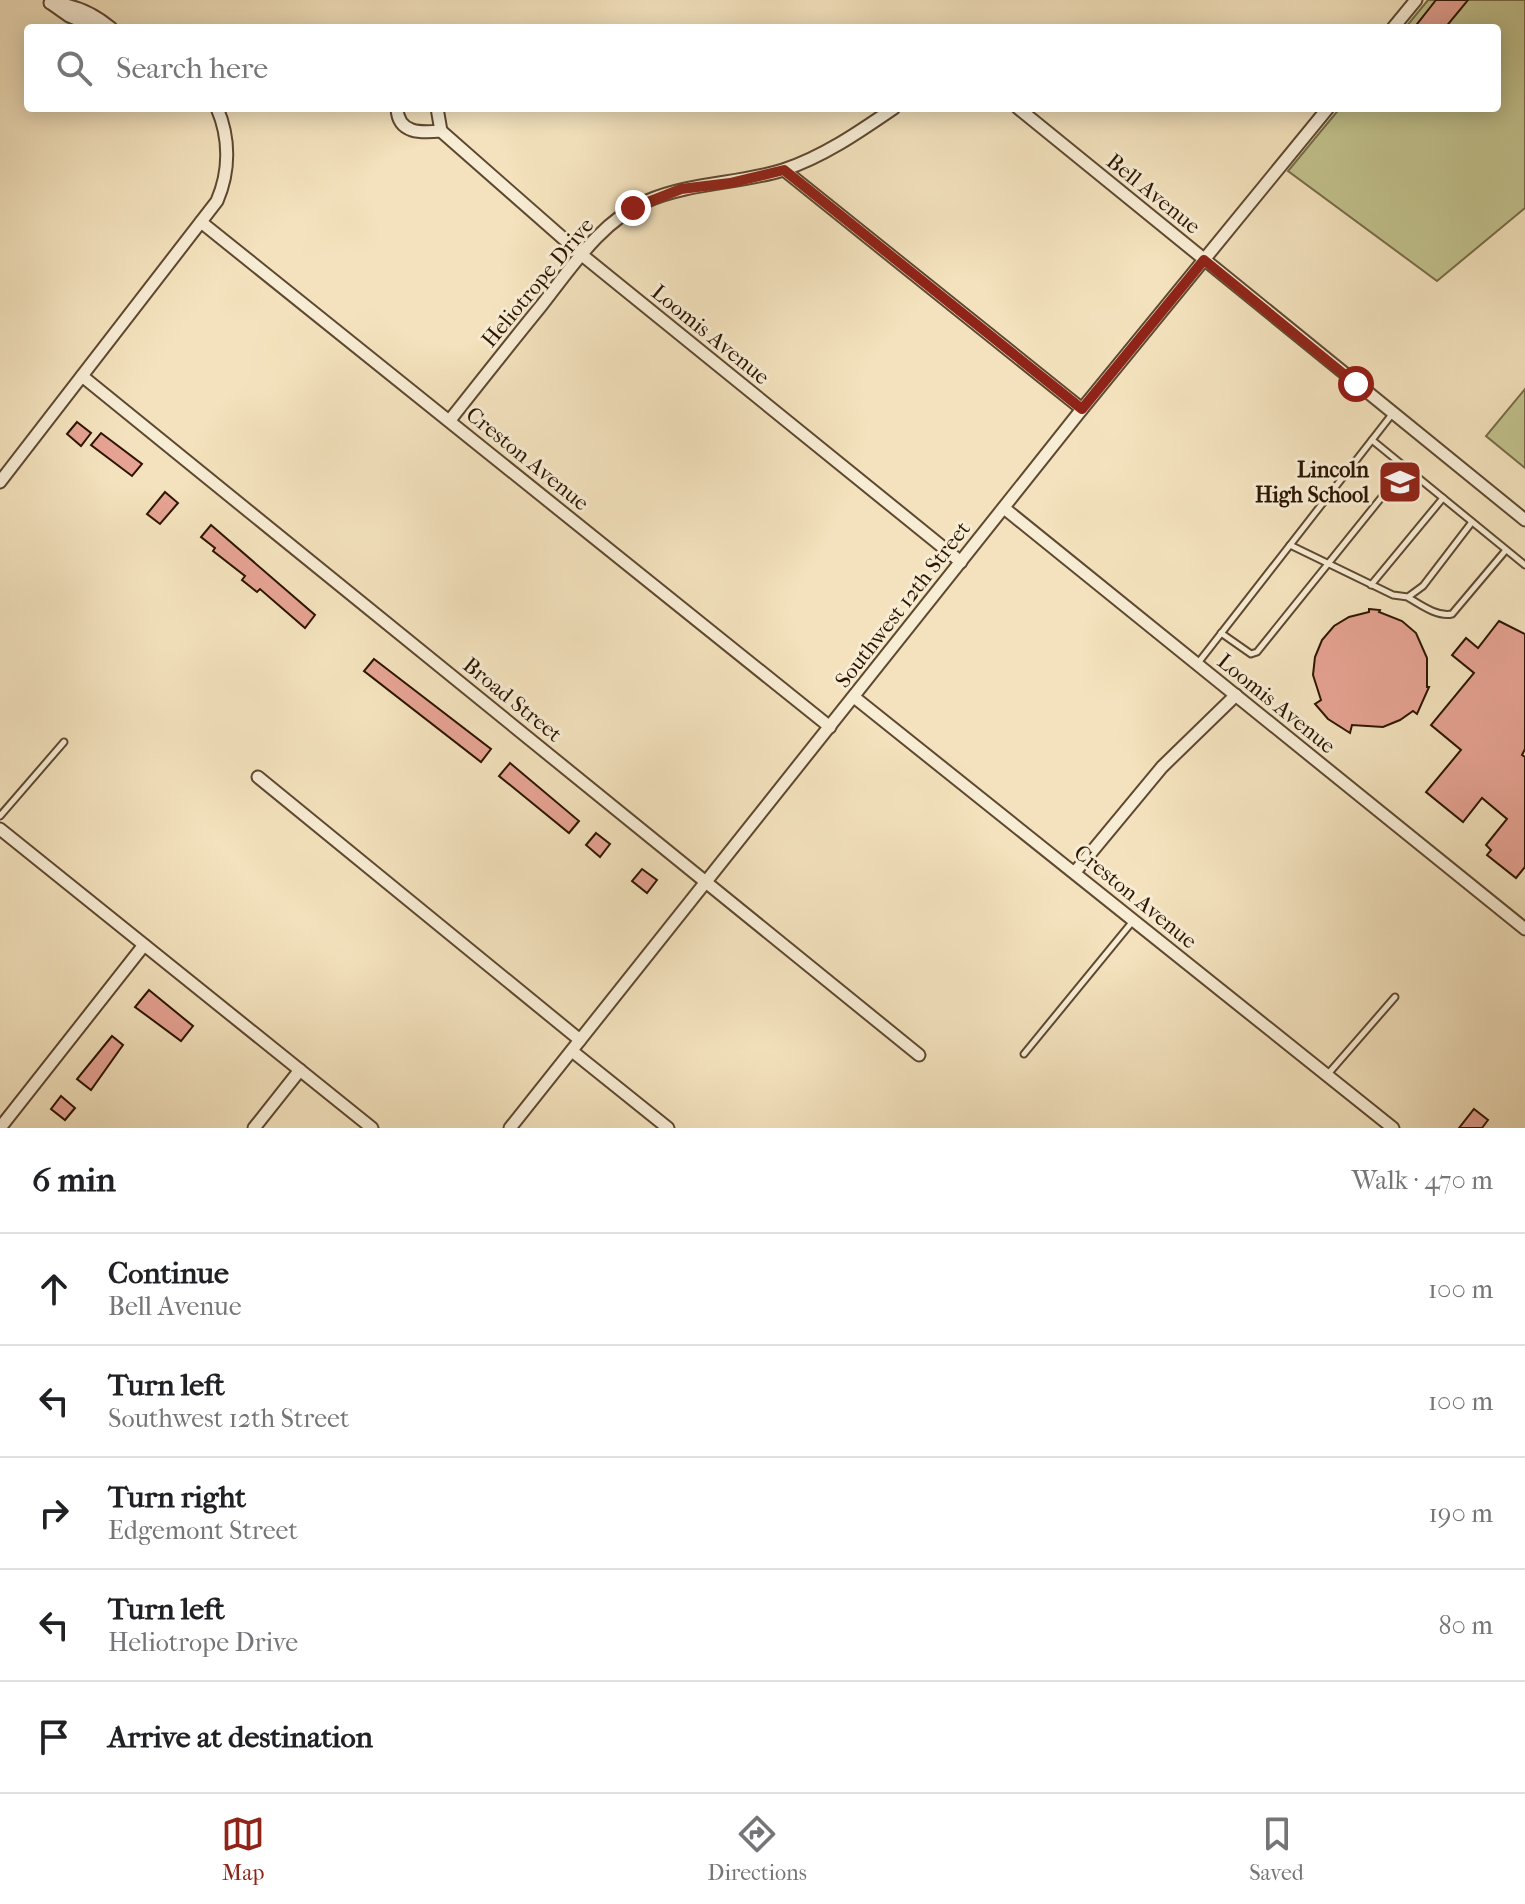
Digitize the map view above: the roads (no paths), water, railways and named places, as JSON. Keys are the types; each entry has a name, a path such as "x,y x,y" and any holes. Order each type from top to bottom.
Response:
{"street":[{"path":"1396,24 1416,0"},
{"path":"47,1 88,24"},
{"path":"47,1 73,7 106,24"},
{"path":"0,482 217,201 225,178 227,157 218,112"},
{"path":"398,112 402,124 421,133 441,131 438,112"},
{"name":"Heliotrope Drive","path":"450,420 605,229 648,200 681,189 730,183 784,170 811,159 888,112"},
{"name":"Bell Avenue","path":"1023,112 1525,520"},
{"name":"Southwest 12th Street","path":"510,1128 1082,409 1325,112"},
{"name":"Loomis Avenue","path":"441,131 582,255 961,562"},
{"path":"784,170 1082,409"},
{"name":"Creston Avenue","path":"201,222 830,727"},
{"name":"Broad Street","path":"82,376 919,1055"},
{"name":"Loomis Avenue","path":"1004,508 1525,929"},
{"path":"1075,872 1168,759 1236,695"},
{"name":"Creston Avenue","path":"854,697 1393,1128"},
{"path":"258,777 580,1040"},
{"path":"0,829 372,1128"},
{"path":"0,1128 144,945"},
{"path":"572,1051 668,1128"},
{"path":"254,1128 300,1070"}],"lane":[{"path":"1198,664 1393,413"},
{"path":"1372,440 1525,565"},
{"path":"1221,633 1251,654 1257,652 1406,467"},
{"path":"1371,585 1443,498"},
{"path":"1408,597 1423,586 1472,522"},
{"path":"1290,545 1371,585 1393,595 1408,597 1446,616 1452,614 1506,550"},
{"path":"0,816 64,742"},
{"path":"1024,1054 1134,920"},
{"path":"1328,1075 1395,997"}],"place":[{"name":"Lincoln High School","path":"1400,482"}]}
